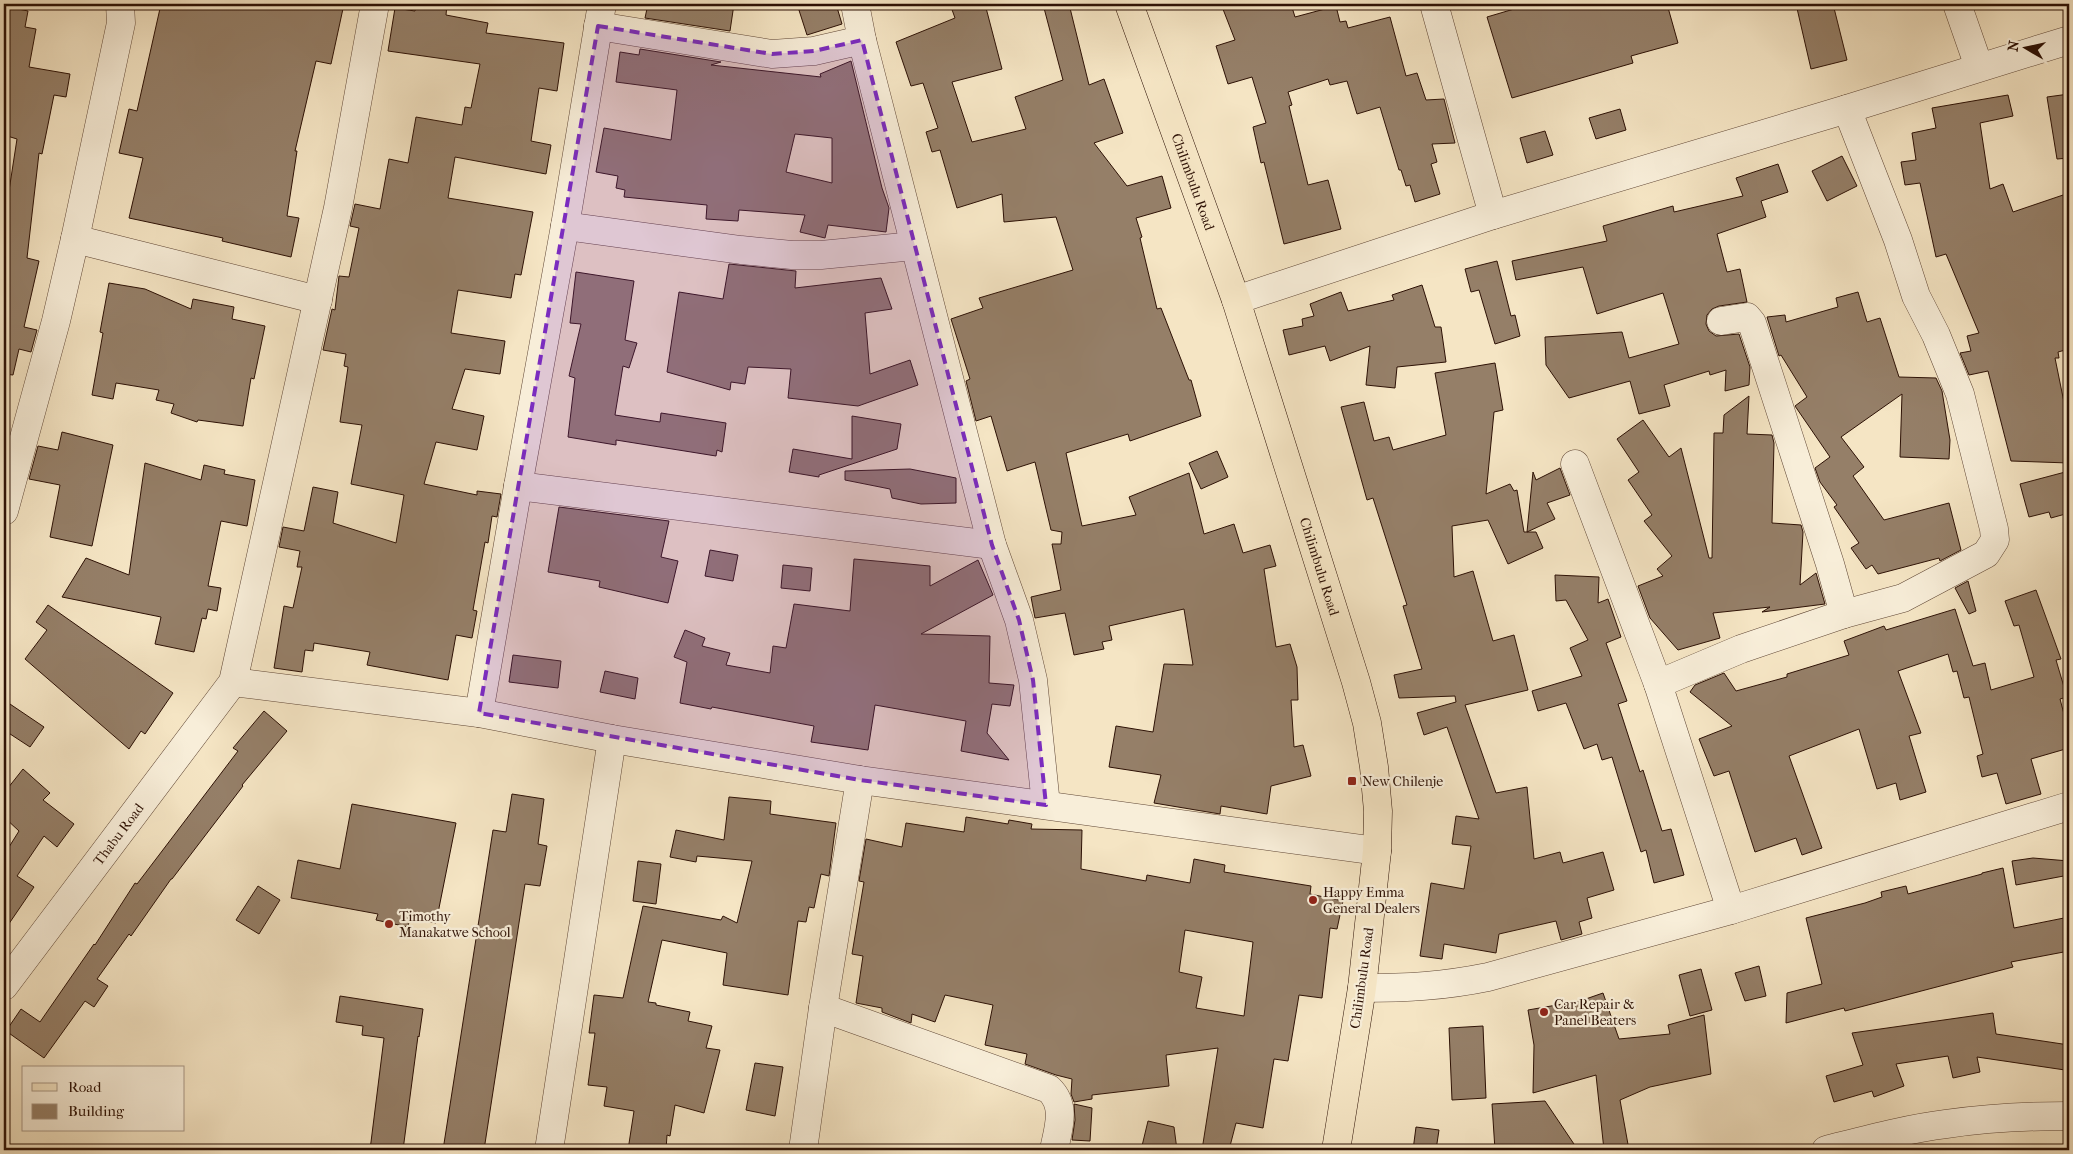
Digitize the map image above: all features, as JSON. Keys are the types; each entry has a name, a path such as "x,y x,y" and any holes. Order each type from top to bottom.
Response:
{"main road":[{"name":"Chilimbulu Road","path":"1129,4 1236,300 1356,682 1367,723 1378,811 1377,851 1362,988 1336,1150"}],"street":[{"path":"4,510 56,321 75,239 122,23 120,4"},
{"path":"374,4 338,208 233,682 480,714 612,739 860,780 1377,851"},
{"path":"855,4 862,40 914,246 992,545 1019,620 1032,680 1046,805"},
{"path":"1434,4 1493,215"},
{"path":"1957,4 1979,67"},
{"path":"480,714 600,15 772,54 814,51 862,40"},
{"path":"1236,300 1493,215 2069,40"},
{"path":"1658,684 1741,649 1844,614 1902,598 1986,554 1995,540 1994,529 1960,394 1936,335 1916,296 1898,240 1847,109"},
{"path":"565,226 741,250 792,254 821,254 914,246"},
{"path":"75,239 318,300"},
{"path":"1721,321 1747,317 1752,323 1830,564 1844,614"},
{"path":"1575,464 1658,684 1731,910"},
{"path":"518,486 992,545"},
{"name":"Thabu Road","path":"4,986 233,682"},
{"path":"549,1150 612,739"},
{"path":"803,1150 823,1008 860,780"},
{"path":"1362,988 1409,988 1450,985 1572,956 1731,910 2069,806"},
{"path":"823,1008 1049,1089 1060,1103 1060,1116 1054,1150"},
{"path":"1826,1150 1891,1142 1945,1124 1984,1119 2069,1116"}],"highlighted area":[{"path":"598,26 772,54 814,51 862,40 992,545 1019,620 1033,680 1046,805 860,780 479,713"}],"building":[{"path":"161,4 344,4 331,64 316,61 295,151 297,151 287,216 299,218 291,257 222,241 223,238 129,218 143,158 119,153 129,109 137,111"},
{"path":"416,4 447,4 446,15 488,23 486,33 564,43 557,91 539,88 531,141 551,145 546,174 455,157 448,198 533,212 521,275 515,274 511,298 458,290 451,333 505,341 500,374 465,369 452,409 484,416 477,450 436,442 424,484 477,495 477,491 501,494 497,517 492,516 488,543 485,542 473,610 477,611 472,638 456,635 448,680 367,665 370,652 314,643 313,651 305,650 302,672 274,668 284,606 293,608 302,567 297,567 300,551 279,547 283,527 304,531 313,487 338,492 333,523 396,543 404,495 351,484 362,425 340,422 348,367 344,366 346,354 323,350 332,309 335,310 339,276 349,277 359,228 350,226 355,204 380,209 389,159 408,163 416,117 462,125 465,107 471,108 480,64 388,51 395,8 415,11"},
{"path":"648,4 734,4 730,31 645,18"},
{"path":"797,4 836,4 842,24 807,35"},
{"path":"950,4 985,4 1002,69 952,82 972,142 1026,129 1015,97 1063,80 1044,8 1057,4 1069,4 1089,85 1104,79 1123,133 1094,143 1127,186 1162,176 1171,208 1136,218 1142,237 1140,238 1157,309 1161,308 1189,380 1191,380 1201,416 1130,441 1128,434 1066,453 1082,526 1136,515 1129,497 1189,473 1204,534 1234,524 1243,553 1270,545 1276,566 1264,569 1276,647 1290,644 1297,667 1298,700 1291,700 1294,747 1303,745 1311,776 1271,786 1267,814 1221,806 1220,814 1154,803 1161,775 1109,767 1116,726 1153,732 1164,664 1193,665 1184,609 1109,626 1112,640 1102,642 1104,649 1074,655 1065,613 1035,618 1031,597 1061,590 1052,544 1061,544 1062,532 1051,530 1035,462 1007,471 991,416 976,421 966,381 970,379 951,319 983,308 979,298 1073,270 1056,217 1004,222 1002,194 957,208 940,150 932,152 926,132 938,128 923,83 911,86 896,42 955,18"},
{"path":"1221,4 1291,4 1295,17 1336,6 1340,22 1346,21 1348,28 1390,17 1406,76 1417,73 1426,100 1444,99 1455,143 1432,144 1437,162 1431,164 1440,194 1415,202 1410,185 1406,186 1401,170 1399,170 1380,107 1357,114 1347,81 1330,85 1328,79 1288,92 1292,105 1289,106 1308,185 1328,180 1341,229 1284,244 1264,162 1261,163 1253,127 1266,123 1252,77 1228,84 1216,46 1235,40"},
{"path":"1531,4 1667,4 1678,43 1631,56 1633,63 1512,98 1487,17"},
{"path":"1796,4 1833,4 1847,60 1811,69"},
{"path":"4,6 28,11 25,27 36,29 29,67 70,74 66,97 54,95 42,154 39,153 27,258 39,261 24,327 37,330 31,352 19,349 13,375 4,374 4,223 17,139 4,135"},
{"path":"640,49 721,62 711,65 821,77 820,74 851,61 882,188 889,208 886,232 828,225 825,238 800,232 805,215 739,210 738,221 706,219 707,205 624,197 625,190 616,188 618,176 596,172 604,128 671,140 677,90 616,82 620,52 639,55","holes":["795,134 832,138 832,183 786,172"]},
{"path":"2069,94 2069,158 2057,159 2047,97"},
{"path":"2008,95 2013,116 1980,123 1990,189 2003,184 2013,212 2069,193 2069,349 2058,352 2059,358 2055,358 2069,427 2069,463 2011,461 1988,371 1969,375 1960,353 1971,351 1967,336 1979,333 1946,254 1936,257 1920,183 1905,185 1901,162 1916,160 1912,133 1936,128 1932,108"},
{"path":"1620,109 1626,130 1596,139 1589,118"},
{"path":"1545,131 1553,155 1527,163 1520,138"},
{"path":"1842,156 1857,186 1827,201 1812,171"},
{"path":"1778,164 1788,192 1761,201 1766,217 1717,234 1727,272 1740,269 1747,302 1719,306 1712,309 1707,315 1706,324 1709,331 1716,336 1739,334 1750,367 1749,385 1725,391 1726,370 1710,375 1709,371 1664,385 1670,406 1639,414 1630,381 1569,398 1546,365 1545,337 1622,332 1629,358 1679,344 1663,293 1597,314 1583,267 1516,280 1512,261 1607,241 1603,226 1673,206 1674,212 1743,196 1736,178"},
{"path":"1497,261 1511,316 1515,315 1520,336 1495,344 1479,290 1471,292 1465,269"},
{"path":"729,264 796,271 795,288 881,278 892,309 865,313 870,374 910,360 918,385 858,406 788,398 791,369 748,367 745,384 731,382 730,390 667,372 679,292 723,299"},
{"path":"576,272 634,281 625,340 637,343 629,368 623,366 615,415 660,422 661,413 726,423 722,452 717,450 716,456 616,440 616,445 568,437 575,378 569,376 581,324 570,323"},
{"path":"109,283 145,289 191,309 193,299 234,307 232,319 265,326 254,379 251,378 243,426 198,420 197,422 171,413 174,404 156,400 159,390 116,383 113,399 92,395 103,333 100,332"},
{"path":"1422,285 1435,327 1441,327 1446,362 1397,367 1395,388 1366,385 1370,346 1330,361 1325,346 1289,355 1283,330 1303,326 1302,319 1314,316 1310,304 1341,292 1348,311 1394,300 1392,295"},
{"path":"1858,292 1867,322 1880,318 1899,377 1936,378 1942,391 1950,440 1949,459 1900,457 1902,394 1841,437 1864,467 1853,476 1884,520 1949,503 1961,550 1940,561 1939,558 1878,574 1872,565 1866,569 1851,548 1859,543 1834,507 1837,505 1820,482 1815,468 1830,457 1795,406 1807,397 1781,355 1779,356 1767,317 1785,315 1786,322 1838,307 1836,298"},
{"path":"1495,363 1503,410 1494,412 1486,494 1510,484 1514,491 1517,490 1524,532 1536,532 1543,548 1508,564 1488,520 1452,526 1454,577 1473,571 1493,641 1514,635 1528,690 1465,705 1496,793 1527,787 1534,859 1560,852 1563,863 1603,852 1614,890 1587,898 1592,918 1579,922 1582,934 1561,940 1556,921 1499,934 1496,953 1444,944 1442,959 1420,956 1431,883 1464,889 1471,846 1452,844 1456,816 1479,819 1447,727 1424,735 1417,713 1456,702 1455,696 1399,698 1394,675 1422,669 1403,606 1407,605 1373,498 1367,500 1341,407 1364,402 1374,441 1389,437 1393,450 1446,435 1435,373"},
{"path":"1749,396 1747,434 1772,435 1774,443 1772,523 1801,525 1803,532 1800,585 1816,573 1825,604 1762,612 1770,607 1713,613 1720,638 1678,650 1650,618 1638,586 1663,576 1657,569 1672,556 1644,521 1652,515 1628,480 1639,472 1617,439 1643,420 1669,457 1681,448 1709,558 1712,558 1714,433 1723,433 1724,415"},
{"path":"852,416 901,424 897,449 819,475 819,477 789,472 793,449 852,459"},
{"path":"62,432 113,445 92,546 50,537 60,485 29,479 38,446 58,450"},
{"path":"1217,451 1228,477 1201,489 1189,463"},
{"path":"145,463 201,480 204,465 225,470 224,474 255,480 247,526 221,521 208,586 221,588 217,611 208,609 206,619 202,618 194,652 155,644 161,617 62,597 86,558 129,575"},
{"path":"1560,468 1570,495 1547,503 1555,519 1527,532 1533,472 1536,480"},
{"path":"910,469 956,478 956,503 921,504 892,498 890,489 845,480 845,471"},
{"path":"2069,471 2069,513 2051,518 2049,512 2029,517 2020,484"},
{"path":"559,507 669,521 661,557 678,561 668,603 599,587 600,581 548,572"},
{"path":"710,550 738,555 733,581 705,576"},
{"path":"854,559 930,566 930,586 978,560 993,595 921,634 990,636 989,683 1014,685 1010,706 992,704 987,733 1009,760 961,751 966,721 875,705 868,750 811,742 814,726 680,703 687,662 674,657 685,630 705,638 702,646 730,653 726,665 770,673 773,646 786,648 794,604 850,611"},
{"path":"783,565 812,568 810,591 781,588"},
{"path":"1555,575 1599,577 1598,603 1608,599 1621,637 1606,643 1627,701 1618,704 1640,772 1643,770 1662,831 1671,829 1684,875 1654,883 1646,850 1641,852 1612,757 1602,760 1597,744 1584,749 1566,703 1538,711 1532,691 1582,676 1570,648 1588,640 1566,600 1556,601"},
{"path":"1968,581 1976,611 1969,614 1955,588"},
{"path":"2036,590 2061,659 2056,660 2067,697 2060,699 2069,733 2069,748 2031,759 2041,794 2006,804 1997,773 1982,777 1977,756 1983,754 1969,697 1964,698 1957,671 1953,672 1948,654 1898,671 1921,733 1909,736 1926,792 1900,800 1896,783 1877,789 1859,729 1789,756 1822,848 1802,855 1796,838 1755,852 1729,771 1714,776 1699,739 1732,726 1690,692 1695,685 1724,673 1736,691 1787,677 1787,674 1849,655 1844,641 1884,626 1886,630 1955,609 1973,666 1985,663 1991,690 2034,677 2019,625 2014,626 2005,601"},
{"path":"48,605 173,693 145,734 141,731 129,749 25,659 47,630 36,622"},
{"path":"513,655 561,661 558,688 509,682"},
{"path":"605,671 638,678 635,699 600,692"},
{"path":"4,700 44,727 30,747 4,730"},
{"path":"264,711 287,731 242,785 97,979 108,986 94,1007 85,1001 44,1058 6,1031 21,1009 40,1022 95,945 135,883 137,884 238,751 233,748"},
{"path":"23,769 50,793 43,800 74,824 57,847 44,836 17,876 34,887 4,931 4,855 19,831 4,817 4,793"},
{"path":"512,794 544,799 538,844 547,846 540,886 525,884 484,1150 443,1150 493,830 506,832"},
{"path":"729,797 771,801 770,814 836,823 829,876 821,874 814,908 809,907 806,922 798,921 788,995 723,985 727,953 662,940 648,1002 690,1012 688,1021 712,1026 706,1048 720,1050 704,1113 675,1105 670,1136 667,1135 666,1150 628,1150 634,1111 604,1106 607,1087 588,1085 595,1033 589,1033 594,995 623,998 643,906 721,920 723,916 737,923 752,861 697,856 696,862 670,857 676,830 724,840"},
{"path":"352,804 456,823 436,923 410,917 408,927 376,920 378,914 291,898 298,860 340,869"},
{"path":"966,817 1008,824 1009,820 1032,824 1031,829 1082,830 1081,869 1146,881 1147,875 1190,883 1194,859 1225,865 1224,872 1311,886 1310,894 1343,901 1337,929 1330,928 1322,998 1299,995 1288,1061 1274,1059 1263,1128 1236,1123 1229,1150 1202,1150 1218,1048 1166,1055 1169,1086 1092,1095 1092,1099 1074,1102 1071,1094 1072,1079 1025,1064 1027,1054 985,1045 993,1005 945,995 935,1022 912,1014 911,1023 882,1012 882,1008 856,1003 863,956 852,954 864,882 859,881 866,839 902,847 906,823 964,832","holes":["1185,930 1253,942 1244,1016 1196,1008 1202,977 1179,972"]},
{"path":"2033,858 2069,861 2069,875 2016,885 2012,861"},
{"path":"638,861 661,864 656,904 633,901"},
{"path":"2003,868 2014,928 2069,917 2069,951 2011,962 2013,967 1845,1011 1844,1008 1786,1023 1787,993 1822,984 1806,918 1865,903 1882,897 1881,892 1906,886 1908,894"},
{"path":"258,886 280,900 259,934 236,920"},
{"path":"1759,966 1766,996 1745,1001 1735,973"},
{"path":"1701,969 1712,1010 1690,1016 1679,975"},
{"path":"1603,993 1619,1039 1670,1034 1668,1025 1704,1015 1711,1074 1650,1087 1620,1100 1629,1150 1604,1150 1596,1075 1533,1093 1534,1045 1528,1010 1580,1001"},
{"path":"340,996 423,1009 403,1150 370,1150 384,1038 362,1035 363,1026 336,1022"},
{"path":"1993,1013 1996,1034 2069,1045 2065,1070 1977,1057 1980,1072 1953,1078 1948,1056 1896,1064 1904,1086 1874,1097 1872,1091 1834,1102 1826,1076 1863,1065 1852,1033"},
{"path":"1483,1026 1486,1098 1452,1100 1449,1028"},
{"path":"755,1063 783,1067 775,1116 746,1110"},
{"path":"1545,1101 1578,1150 1495,1150 1492,1104"},
{"path":"1074,1104 1092,1108 1090,1141 1072,1140 1075,1120"},
{"path":"1148,1121 1174,1127 1177,1150 1159,1150 1142,1146"},
{"path":"1416,1127 1439,1130 1436,1150 1413,1150"}],"place":[{"name":"New Chilenje","path":"1352,781"},
{"name":"Happy Emma General Dealers","path":"1313,900"},
{"name":"Timothy Manakatwe School","path":"389,924"},
{"name":"Car Repair & Panel Beaters","path":"1544,1012"}]}
